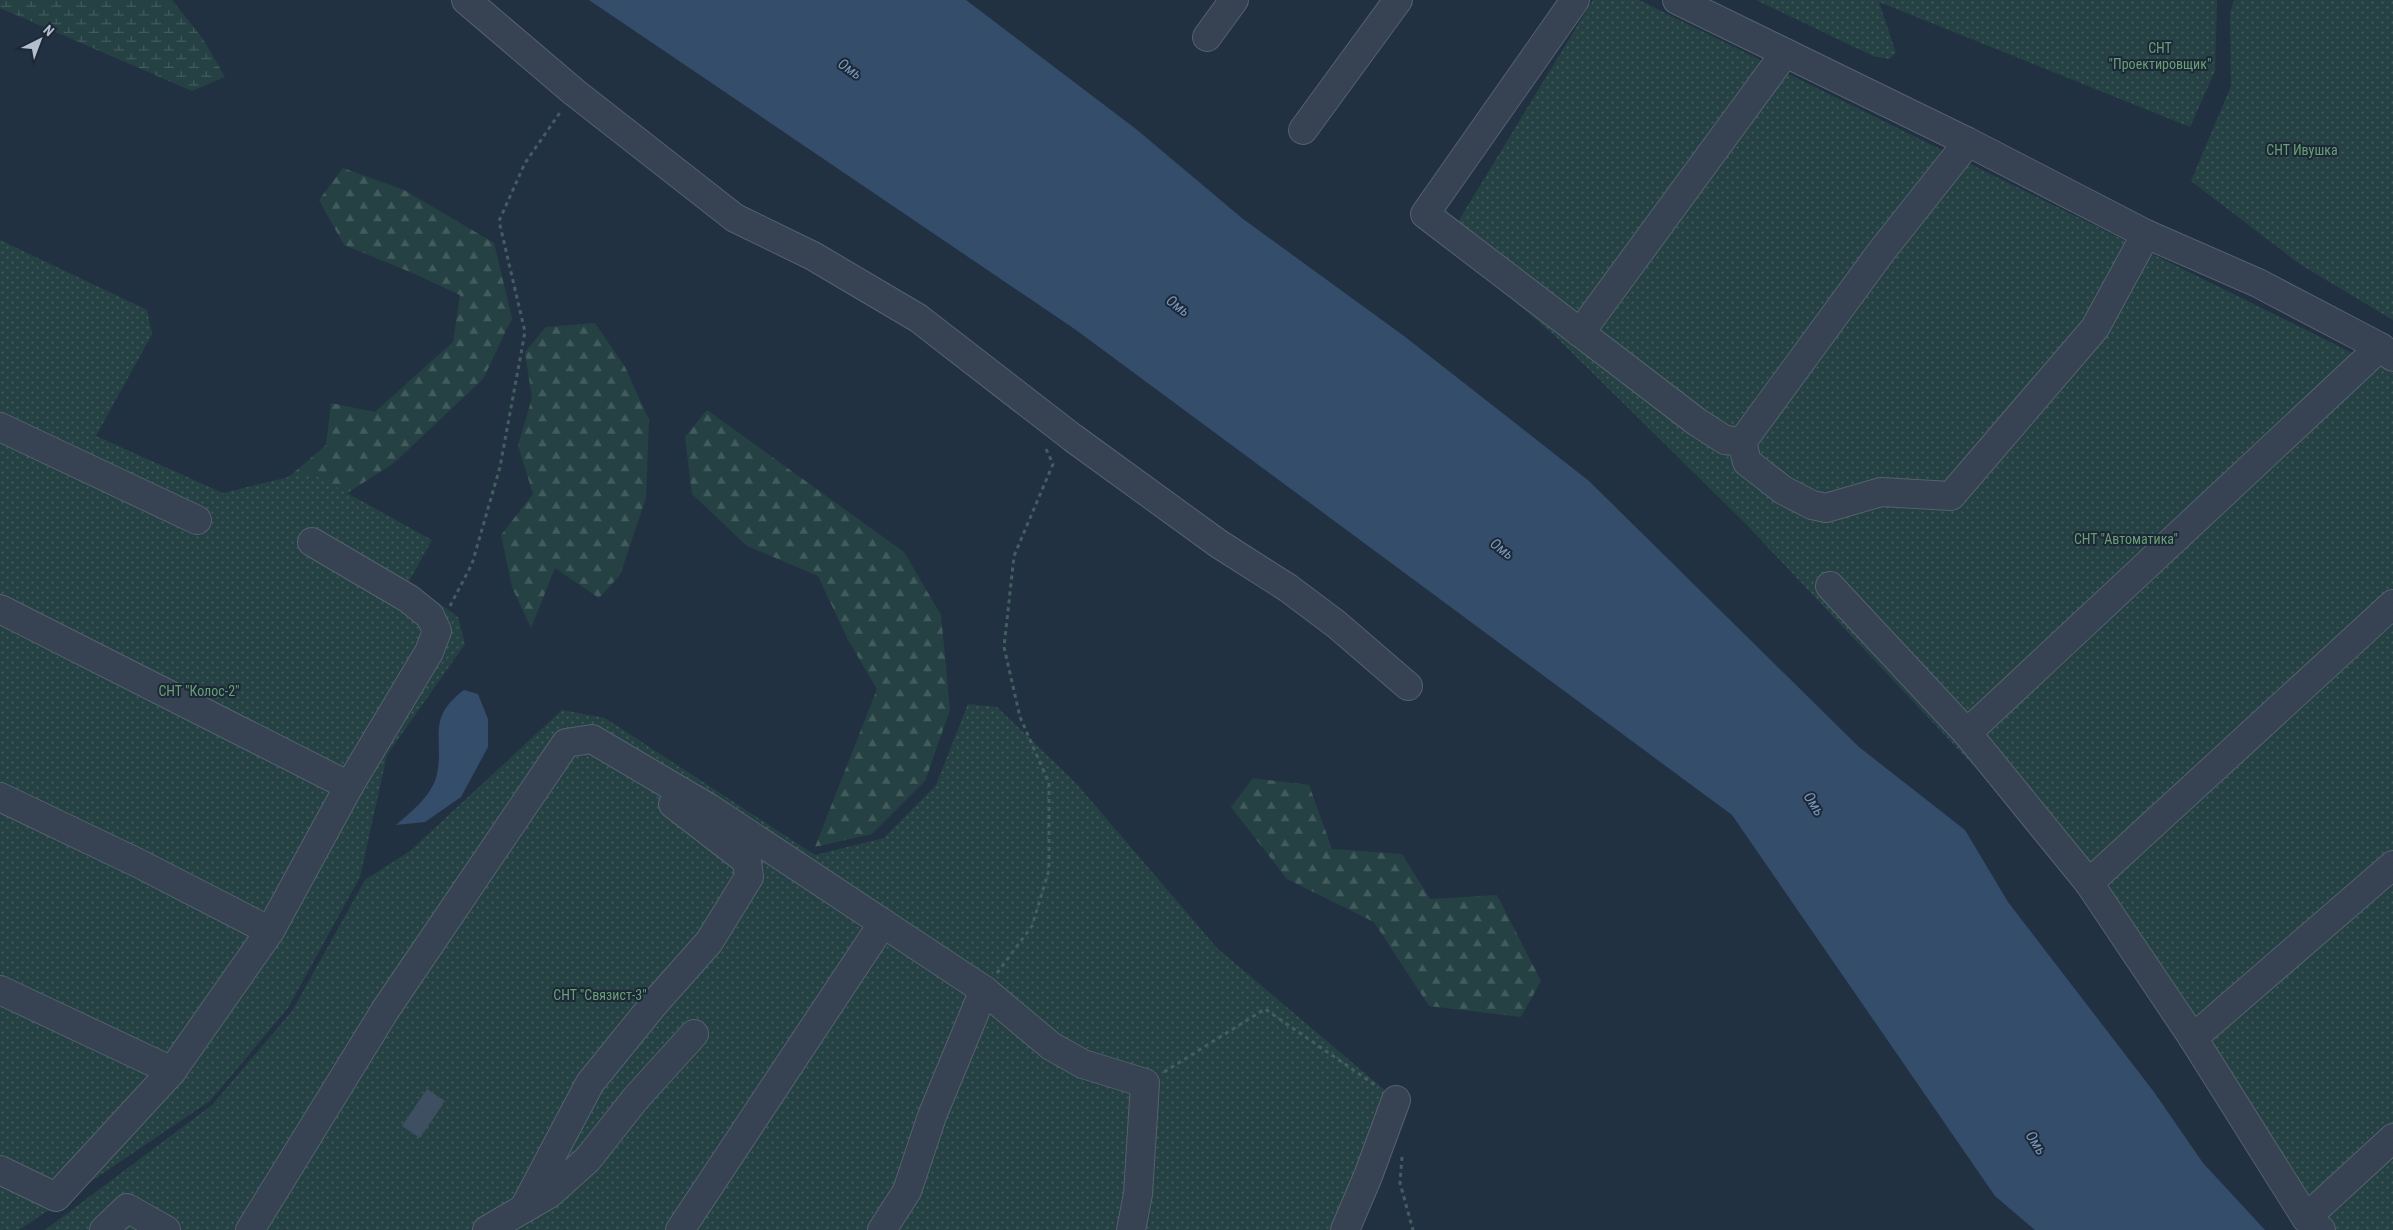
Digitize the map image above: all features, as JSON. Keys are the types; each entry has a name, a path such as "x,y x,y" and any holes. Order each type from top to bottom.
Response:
{"street":[{"path":"466,0 574,92 735,218 813,256 918,318 1142,488 1219,544 1288,588 1336,624 1408,686"},
{"path":"1207,37 1234,0"},
{"path":"1303,130 1398,0"},
{"path":"1576,0 1425,214 1697,422 1725,440 1742,442"},
{"path":"1677,0 1968,142 2146,234 2258,283 2386,352 1968,733"},
{"path":"1580,333 1785,53"},
{"path":"1742,442 1881,252 1968,142"},
{"path":"1742,442 1748,462 1783,490 1812,505 1826,508 1881,492 1950,496 2095,328 2146,234"},
{"path":"0,427 197,520"},
{"path":"0,1170 56,1197 172,1071 270,931 349,786 429,652 437,631 430,616 409,599 312,542"},
{"path":"1830,586 1968,733 2089,883 2193,1038 2313,1224 2393,1138"},
{"path":"2089,883 2393,604"},
{"path":"0,609 349,786"},
{"path":"250,1230 386,1009 566,743 592,739 709,808 984,990 1051,1046 1083,1064 1145,1083 1138,1194 1131,1230"},
{"path":"524,1208 590,1084 654,1004 709,942 749,877 747,861 661,794 648,773"},
{"path":"0,797 138,863 270,931"},
{"path":"2193,1038 2393,865"},
{"path":"680,1230 883,923"},
{"path":"0,990 172,1071"},
{"path":"882,1230 907,1191 932,1116 984,990"},
{"path":"487,1230 549,1194 588,1159 636,1098 694,1034"},
{"path":"1345,1230 1368,1176 1396,1100"},
{"path":"104,1230 127,1208 166,1230"}],"path":[{"path":"437,631 472,564 500,466 525,332 499,221 525,163 574,92"},
{"path":"984,990 1032,926 1049,870 1049,783 1020,717 1004,647 1014,556 1053,464 1045,446"},
{"path":"1145,1083 1265,1009 1396,1100"},
{"path":"1402,1154 1400,1183 1413,1230"}],"green space":[{"path":"0,0 172,0 203,39 225,77 192,91 0,8"},
{"name":"СНТ \"Автоматика\"","path":"1593,0 1639,0 2393,373 2393,1230 2331,1230 2084,887 1988,781 1745,523 1553,334 1445,243"},
{"name":"СНТ \"Проектировщик\"","path":"1756,0 2217,0 2215,71 2190,127 1879,2 1896,53 1889,59 1873,56"},
{"name":"СНТ Ивушка","path":"2234,0 2393,0 2393,320 2301,265 2191,181 2231,86 2230,14"},
{"path":"343,168 404,190 494,243 512,318 483,379 394,463 302,522 277,487 326,445 331,403 375,412 453,342 460,295 344,245 319,200"},
{"name":"СНТ \"Колос-2\"","path":"0,240 147,310 152,334 96,436 223,493 309,472 432,540 409,581 458,617 465,644 387,755 360,877 288,1008 210,1101 19,1230 0,1230"},
{"path":"595,323 625,367 649,420 646,498 620,575 599,598 555,568 531,628 512,587 501,535 533,494 518,445 532,398 525,352 546,327"},
{"path":"707,410 904,552 941,615 950,710 925,781 872,834 815,847 877,689 848,640 818,576 747,546 692,494 685,437"},
{"name":"СНТ \"Связист-3\"","path":"968,704 997,707 1075,782 1217,948 1387,1092 1351,1230 45,1230 212,1105 292,1011 365,880 410,851 562,710 605,718 815,855 884,838 936,785"},
{"path":"1253,778 1309,785 1332,849 1402,854 1430,899 1497,895 1541,981 1521,1017 1429,1006 1374,922 1287,879 1231,807"}],"water":[{"name":"Омь","path":"589,0 966,0 1136,129 1243,219 1404,336 1589,481 1859,747 1965,830 2008,902 2154,1092 2203,1163 2265,1230 2035,1230 1995,1196 1732,815 1076,330"},
{"path":"464,690 478,694 488,719 488,747 461,797 425,822 396,825 419,804 433,785 438,764 440,721 444,711"}],"building":[{"path":"427,1089 445,1101 420,1138 402,1126"}]}
